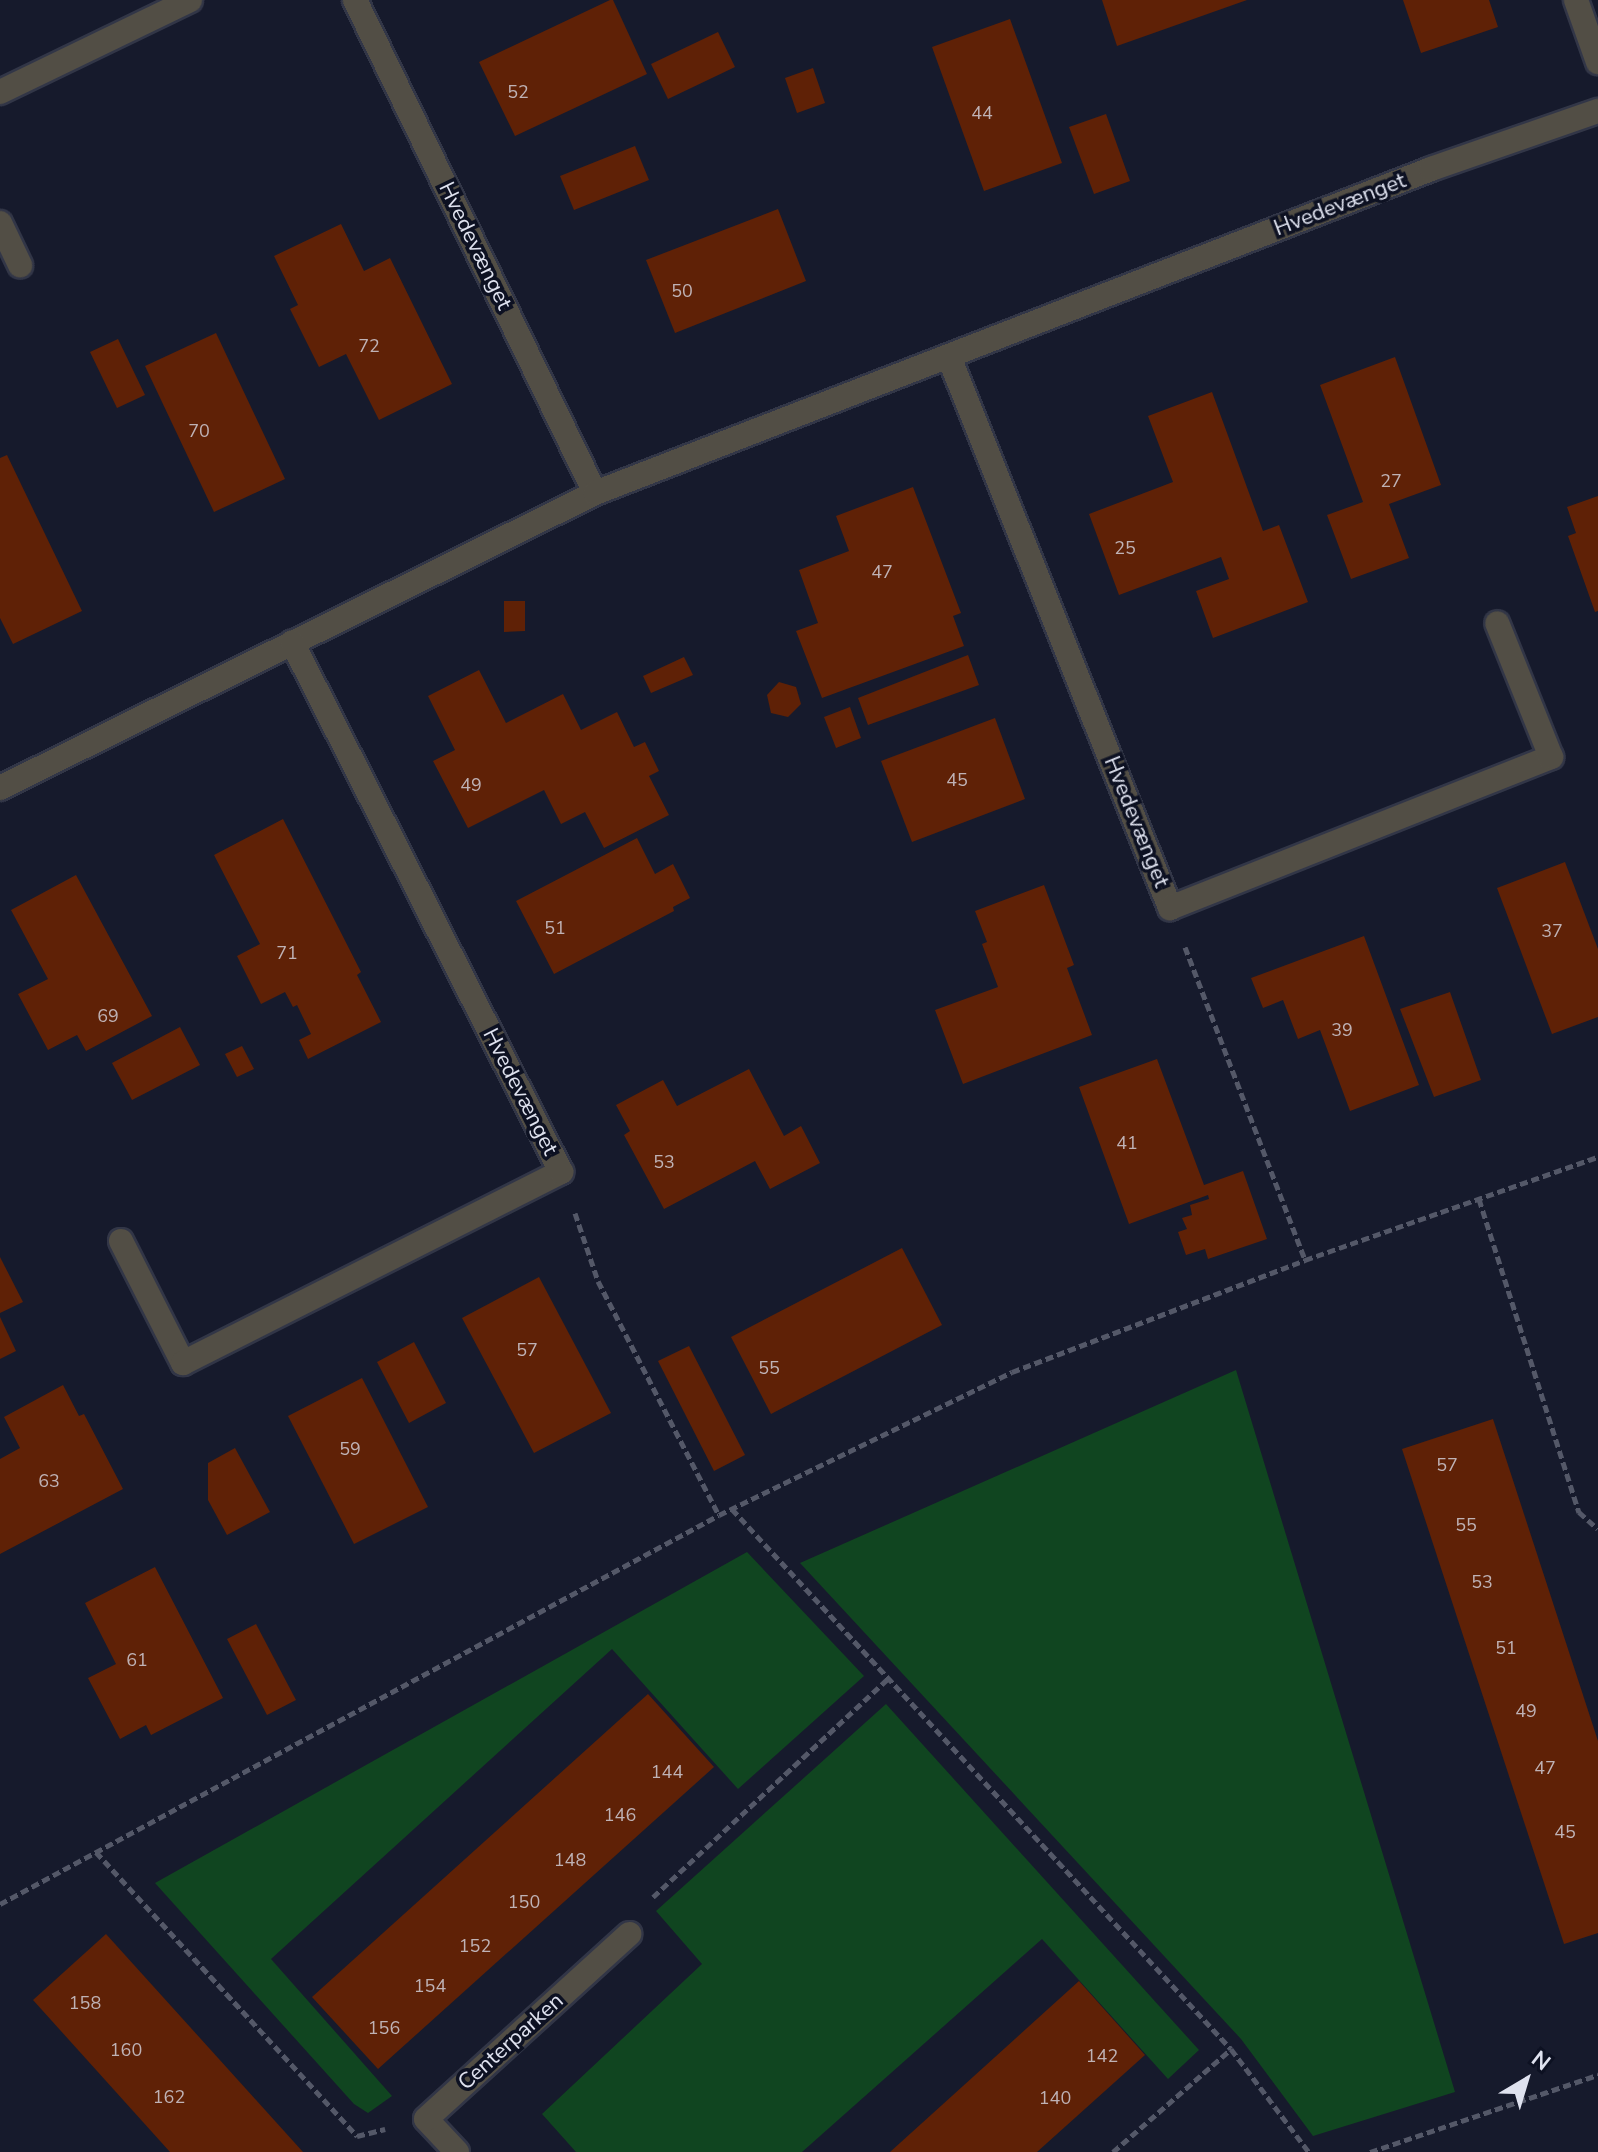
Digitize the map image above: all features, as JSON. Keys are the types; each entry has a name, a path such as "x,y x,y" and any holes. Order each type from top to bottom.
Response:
{"street":[{"path":"0,92 190,0"},
{"name":"Hvedevænget","path":"355,0 595,493"},
{"path":"1576,0 1598,62"},
{"name":"Hvedevænget","path":"0,788 595,493 1431,169 1598,111"},
{"path":"0,223 20,265"},
{"name":"Hvedevænget","path":"949,357 1170,908 1551,757 1497,623"},
{"name":"Hvedevænget","path":"121,1241 183,1363 561,1172 292,642"},
{"name":"Centerparken","path":"426,2119 629,1934"},
{"path":"426,2119 457,2152"}],"path":[{"path":"1170,908 1305,1260"},
{"path":"0,1904 719,1515 1012,1372 1305,1260 1598,1157"},
{"path":"561,1172 598,1281 719,1515"},
{"path":"1479,1199 1579,1512 1598,1529"},
{"path":"732,1509 1231,2049 1309,2152"},
{"path":"629,1934 644,1905 890,1677"},
{"path":"96,1852 357,2136 426,2119"},
{"path":"1113,2152 1231,2049"},
{"path":"1370,2152 1598,2075"}],"green space":[{"path":"1236,1370 1455,2092 1313,2136 1241,2039 800,1563"},
{"path":"747,1552 864,1676 738,1789 612,1649 271,1959 392,2096 368,2113 354,2104 155,1883"},
{"path":"886,1704 1199,2050 1168,2079 1042,1939 802,2152 576,2152 542,2114 702,1964 656,1911"}],"building":[{"path":"613,0 647,74 515,136 479,62"},
{"path":"1102,0 1247,0 1117,46"},
{"path":"1403,0 1489,0 1498,27 1421,53"},
{"path":"1010,19 1062,163 984,191 932,47"},
{"path":"718,32 735,67 668,99 651,64"},
{"path":"813,68 825,103 797,113 785,78"},
{"path":"1106,114 1130,181 1094,194 1069,127"},
{"path":"635,146 649,180 574,210 560,176"},
{"path":"778,209 806,281 675,333 646,260"},
{"path":"341,224 364,271 390,258 452,384 379,420 346,354 319,367 290,309 298,305 274,256"},
{"path":"216,333 285,479 214,512 145,366"},
{"path":"118,339 145,395 117,408 90,352"},
{"path":"1395,357 1441,485 1389,504 1409,558 1351,579 1327,515 1363,502 1320,385"},
{"path":"1212,392 1263,531 1279,525 1308,602 1213,638 1196,591 1229,579 1221,557 1119,595 1089,514 1173,482 1148,416"},
{"path":"7,455 82,611 13,644 0,618 0,458"},
{"path":"913,487 961,613 953,616 964,646 822,698 796,631 818,623 799,570 849,551 836,516"},
{"path":"1598,496 1598,611 1595,612 1568,536 1576,533 1567,507"},
{"path":"504,601 525,601 525,631 504,632"},
{"path":"968,655 979,685 868,725 858,698"},
{"path":"684,657 693,675 651,693 643,676"},
{"path":"479,670 506,723 563,694 581,730 617,712 634,747 645,742 659,771 649,776 669,815 604,848 585,812 561,824 544,790 468,828 433,761 455,750 428,696"},
{"path":"779,682 796,687 801,704 788,717 771,713 767,695"},
{"path":"850,707 861,738 836,748 824,717"},
{"path":"995,718 1025,799 912,842 881,761"},
{"path":"283,819 361,972 357,975 381,1022 308,1059 299,1040 311,1034 297,1005 293,1007 285,992 261,1004 237,956 260,944 214,855"},
{"path":"637,838 655,874 673,864 690,898 673,907 674,911 554,974 516,901"},
{"path":"1565,862 1598,949 1598,1017 1552,1034 1497,888"},
{"path":"76,875 152,1016 86,1051 77,1035 48,1050 18,994 48,979 11,910"},
{"path":"1044,885 1074,965 1067,968 1092,1035 963,1084 935,1010 998,987 982,944 987,942 975,911"},
{"path":"1364,936 1419,1085 1350,1111 1320,1030 1298,1039 1283,1000 1263,1008 1251,978"},
{"path":"1450,992 1481,1080 1434,1097 1400,1009"},
{"path":"180,1027 200,1065 132,1100 112,1063"},
{"path":"242,1046 254,1069 237,1077 225,1054"},
{"path":"1157,1059 1204,1185 1243,1171 1267,1239 1208,1259 1205,1249 1186,1255 1178,1232 1187,1229 1182,1218 1192,1215 1190,1205 1209,1199 1208,1195 1129,1224 1079,1087"},
{"path":"749,1069 784,1136 801,1126 820,1163 770,1189 755,1161 664,1209 624,1135 630,1131 616,1105 663,1080 677,1106"},
{"path":"902,1248 942,1325 771,1414 731,1337"},
{"path":"0,1257 23,1302 0,1313"},
{"path":"539,1277 611,1413 534,1453 462,1318"},
{"path":"0,1317 16,1351 0,1359"},
{"path":"414,1342 446,1403 409,1423 377,1362"},
{"path":"689,1346 745,1455 714,1471 658,1361"},
{"path":"362,1378 428,1507 354,1544 288,1416"},
{"path":"63,1385 79,1416 84,1414 123,1489 0,1554 0,1459 20,1448 4,1417"},
{"path":"1493,1419 1598,1741 1598,1933 1564,1944 1402,1449"},
{"path":"235,1448 270,1512 227,1535 208,1500 208,1463"},
{"path":"155,1567 223,1698 151,1735 146,1725 120,1739 88,1678 116,1664 85,1603"},
{"path":"256,1624 296,1700 267,1715 227,1639"},
{"path":"648,1694 714,1767 378,2069 312,1997"},
{"path":"106,1934 303,2152 170,2152 33,2000"},
{"path":"1079,1981 1145,2055 1037,2152 890,2152"}]}
